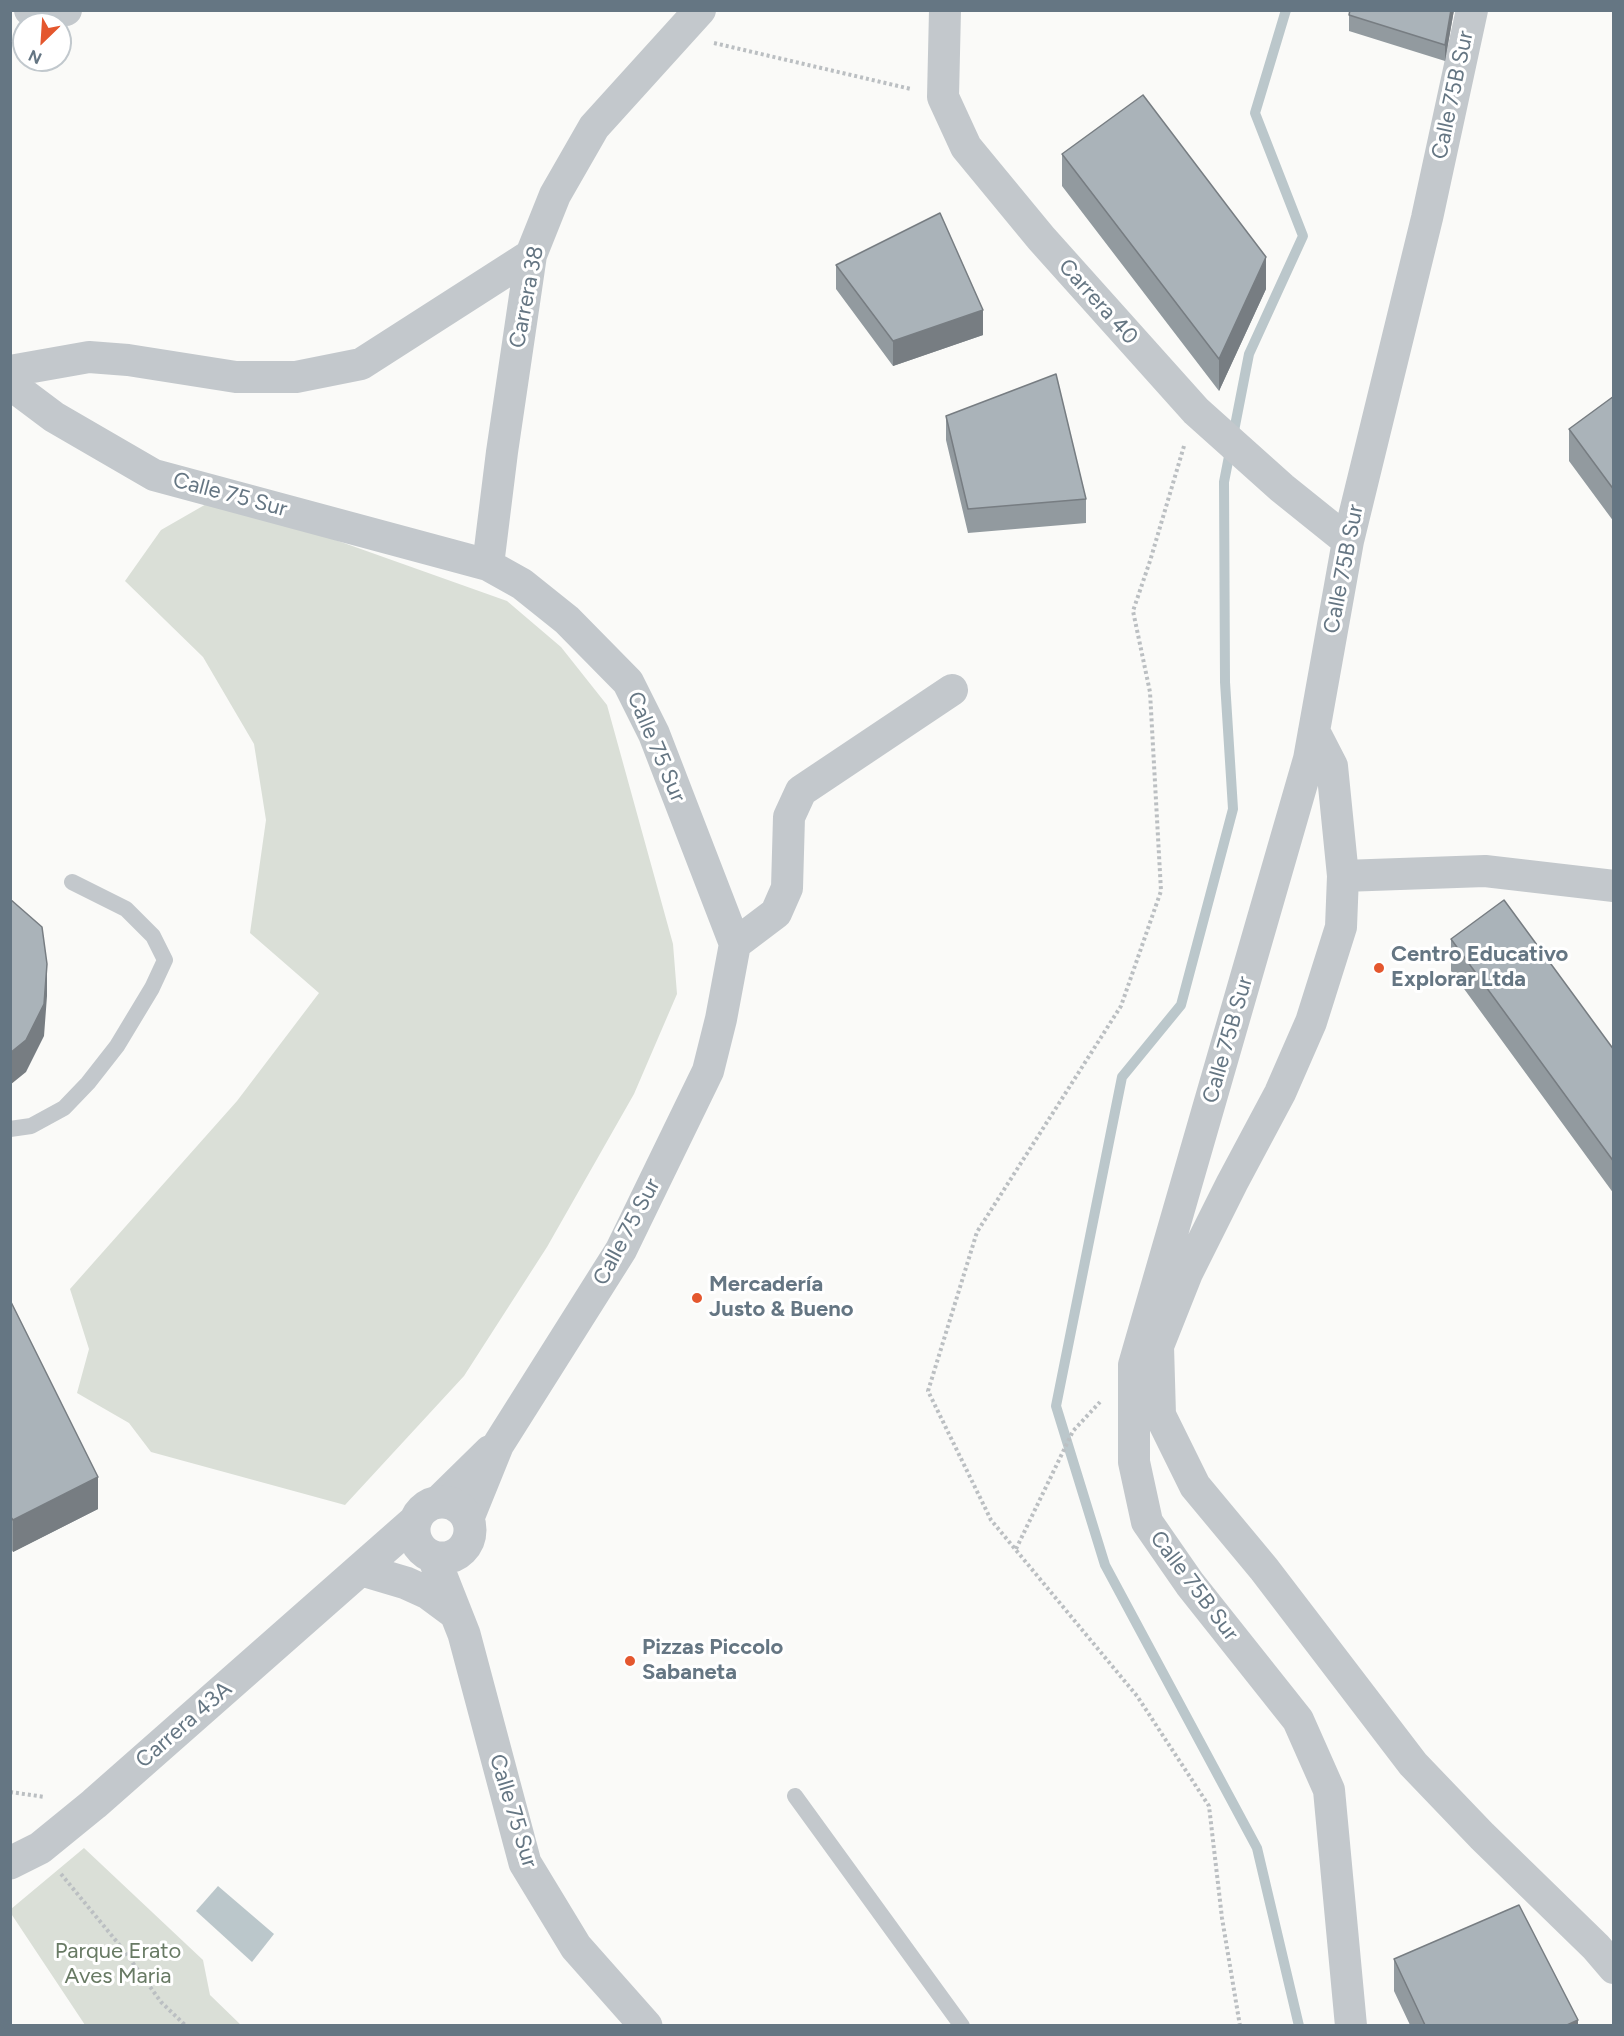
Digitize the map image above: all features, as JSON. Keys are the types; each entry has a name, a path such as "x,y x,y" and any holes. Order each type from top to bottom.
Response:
{"street":[{"path":"30,10 66,10"},
{"name":"Carrera 38","path":"488,565 531,255 555,195 594,127 700,10"},
{"name":"Carrera 40","path":"945,10 943,97 966,147 1041,238 1207,421 1282,488 1348,541"},
{"name":"Calle 75B Sur","path":"1351,2025 1329,1790 1298,1720 1190,1584 1147,1522 1134,1462 1134,1365 1309,759 1348,541 1427,218 1472,10"},
{"path":"10,371 89,357 128,360 237,377 296,377 361,364 531,255"},
{"name":"Calle 75 Sur","path":"10,384 54,417 154,475 488,565 522,584 567,620 628,682 654,734 735,945 721,1019 708,1071 621,1250 440,1540 460,1624 525,1863 576,1947 646,2025"},
{"path":"735,945 776,913 788,888 789,817 801,791 952,690"},
{"path":"1314,731 1332,766 1343,876 1341,927 1311,1022 1280,1093 1187,1273 1158,1346 1160,1415 1195,1486 1264,1569 1413,1764 1482,1836 1596,1947 1614,1968"},
{"path":"1343,876 1485,871 1614,886"},
{"name":"Calle 75 Sur","path":"439,1501 498,1444"},
{"path":"439,1501 451,1503 461,1509 440,1540"},
{"name":"Carrera 43A","path":"10,1863 40,1848 94,1804 360,1575 440,1540"},
{"path":"360,1575 406,1583 428,1593 460,1624"}],"lane":[{"path":"10,1129 31,1126 64,1108 88,1083 117,1046 152,988 165,960 153,936 126,909 72,882"},
{"path":"795,1796 962,2025"}],"path":[{"path":"721,45 889,84"},
{"path":"1207,421 1169,493 1133,611 1150,692 1161,891 1121,1006 977,1232 928,1391 992,1520 1137,1696 1209,1806 1222,1918 1240,2025"},
{"path":"1016,1549 1073,1431"},
{"path":"40,1848 122,1948 161,2002 186,2025"}],"green space":[{"path":"208,503 254,511 507,601 561,647 607,705 673,944 677,994 634,1094 547,1247 464,1376 345,1505 151,1452 129,1423 77,1393 89,1349 70,1289 237,1101 319,993 250,933 266,820 254,744 203,657 125,581 161,530"},
{"name":"Parque Erato Aves Maria","path":"84,1848 203,1960 210,1995 241,2025 85,2025 10,1912"}],"shaded area":[{"path":"218,1886 274,1934 252,1962 196,1911"}],"building":[{"path":"1350,10 1451,10 1445,45 1349,15"},
{"path":"1143,95 1266,257 1219,359 1062,154"},
{"path":"940,213 983,310 893,341 836,265"},
{"path":"1056,374 1086,499 968,509 946,416"},
{"path":"1614,396 1614,490 1569,429"},
{"path":"10,899 42,927 47,964 44,1004 26,1040 10,1053"},
{"path":"1504,900 1614,1050 1614,1162 1451,939"},
{"path":"10,1300 98,1477 13,1520 10,1516"},
{"path":"1519,1905 1578,2020 1567,2025 1425,2025 1394,1959"}],"waterway":[{"path":"1286,10 1255,113 1303,236 1249,354 1224,482 1225,682 1233,809 1181,1005 1122,1077 1056,1406 1105,1565 1257,1848 1299,2026"}],"place":[{"name":"Centro Educativo Explorar Ltda","path":"1379,968"},
{"name":"Mercadería Justo & Bueno","path":"697,1298"},
{"name":"Pizzas Piccolo Sabaneta","path":"630,1661"}]}
